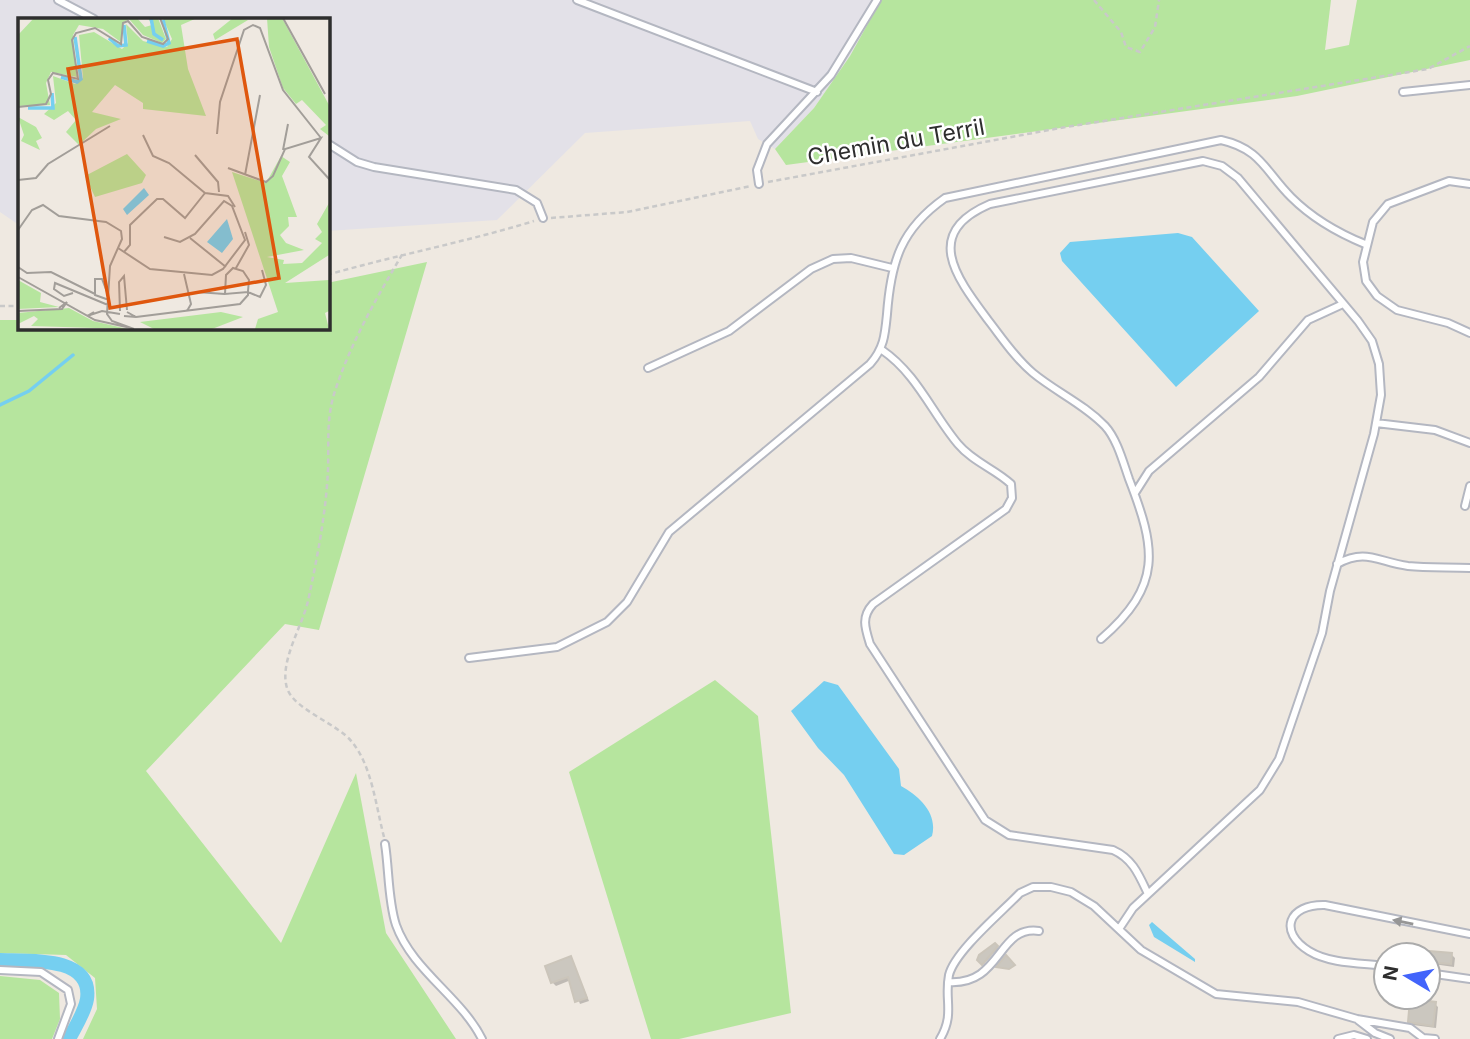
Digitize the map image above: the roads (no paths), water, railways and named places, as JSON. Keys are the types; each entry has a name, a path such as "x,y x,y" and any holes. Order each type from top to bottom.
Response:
{"lane":[{"path":"58,0 92,18"},
{"path":"577,0 817,92"},
{"path":"759,184 757,170 767,144 817,92 871,14 877,0"},
{"path":"1403,92 1470,85"},
{"path":"470,658 557,647 607,622 628,602 669,531 870,364 882,350 892,268 903,240 924,213 945,198 1222,140 1255,153 1290,196 1310,214 1365,244"},
{"path":"329,144 357,162 374,167 516,190 537,203 543,218"},
{"path":"1101,639 1129,612 1147,571 1151,550 1147,526 1135,493 1107,428 1086,409 1032,372 963,286 952,267 950,244 956,225 970,212 990,204 1203,161 1222,166 1238,178 1372,341 1379,364 1381,395 1322,633 1279,758 1260,790 1190,859 1148,894 1119,929"},
{"path":"1470,184 1449,181 1388,204 1373,222 1365,244 1363,262 1366,281 1377,296 1397,310 1448,323 1470,333"},
{"path":"648,368 729,331 811,269 833,259 851,258 892,268"},
{"path":"1135,493 1149,471 1259,377 1308,320 1343,304"},
{"path":"882,350 909,373 960,446 980,464 1011,484 1012,498 1006,509 873,604 866,613 864,628 870,645 985,820 995,829 1009,835 1113,850 1124,855 1135,867 1148,894"},
{"path":"1376,423 1435,430 1470,443"},
{"path":"1465,506 1470,486"},
{"path":"1337,564 1353,555 1406,566 1470,568"},
{"path":"385,844 396,924 404,940 457,1002 482,1039"},
{"path":"940,1039 950,1019 948,982 955,961 1020,892 1033,887 1051,887 1071,892 1094,906 1141,950 1216,994 1298,1002 1357,1019 1410,1028 1422,1038 1435,1039"},
{"path":"1372,964 1324,957 1310,952 1297,941 1292,930 1297,909 1308,904 1325,905 1470,934"},
{"path":"948,982 974,979 996,962 1002,949 1018,933 1024,930 1039,931"},
{"path":"0,970 41,972 68,990 71,1004 58,1039"},
{"path":"1442,975 1470,979"},
{"path":"1357,1019 1372,1037"},
{"path":"1372,1037 1373,1020"},
{"path":"1338,1039 1354,1035 1390,1039"}],"water":[{"path":"1178,233 1192,237 1259,311 1176,387 1062,261 1060,253 1070,242"},
{"path":"824,681 838,685 899,769 901,786 920,800 930,813 932,836 904,855 894,854 844,775 818,748 791,711"},
{"path":"1152,922 1195,959 1195,962 1154,937 1149,925"}],"waterway":[{"path":"0,405 29,391 73,355"},
{"path":"0,960 56,963 80,974 86,985 87,999 69,1039"}]}
